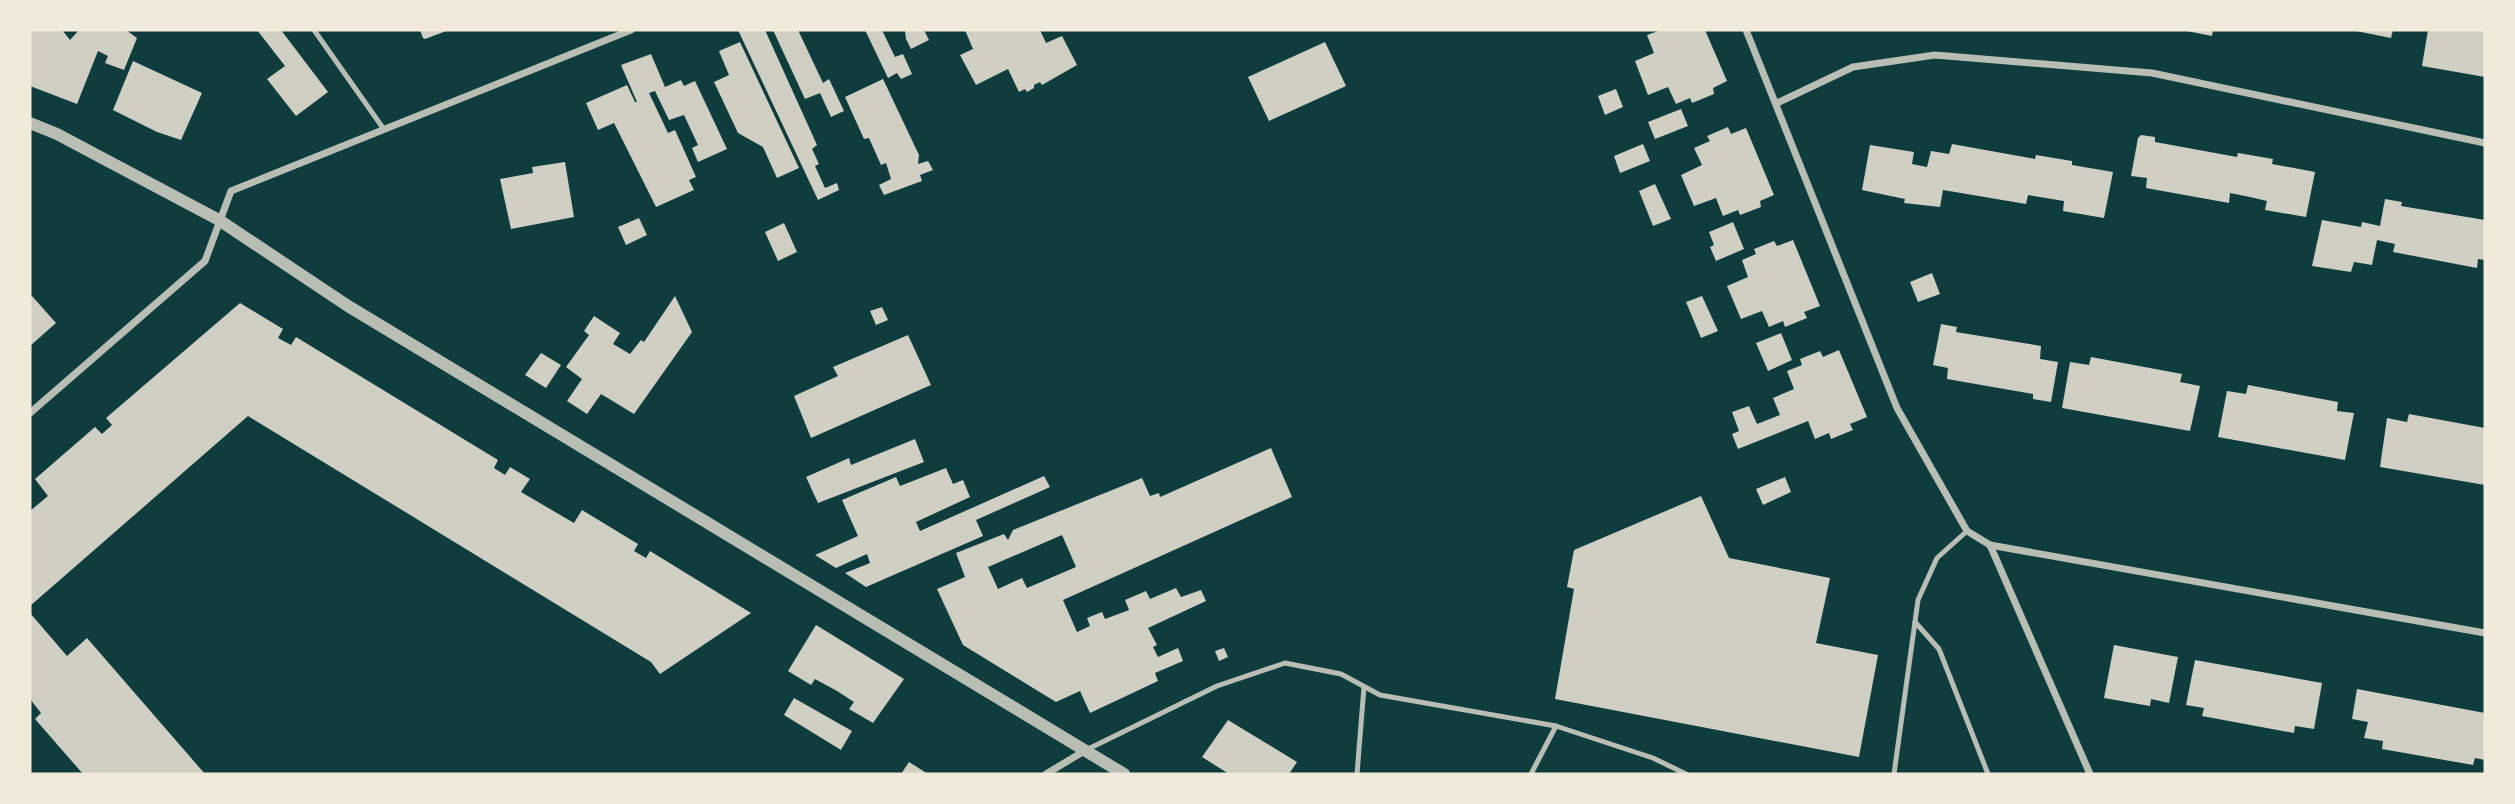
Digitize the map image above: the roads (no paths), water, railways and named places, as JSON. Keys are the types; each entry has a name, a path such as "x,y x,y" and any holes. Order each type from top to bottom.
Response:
{"street":[{"path":"30,413 205,261 231,191 631,30"},
{"path":"1746,30 1897,408 1967,531 1990,545 2485,633"},
{"path":"1777,103 1853,67 1935,55 2152,73 2485,143"},
{"path":"30,123 57,134 219,220 348,306 1124,774"},
{"path":"1990,545 2090,774"},
{"path":"1046,774 1086,750"}],"lane":[{"path":"314,30 383,128"},
{"path":"1894,774 1917,600 1937,558 1967,531"},
{"path":"1915,622 1939,649 1988,774"},
{"path":"1086,750 1217,686 1285,663 1341,674 1380,695 1556,726 1653,758 1686,774"},
{"path":"1357,774 1364,687"},
{"path":"1531,774 1556,726"}]}
